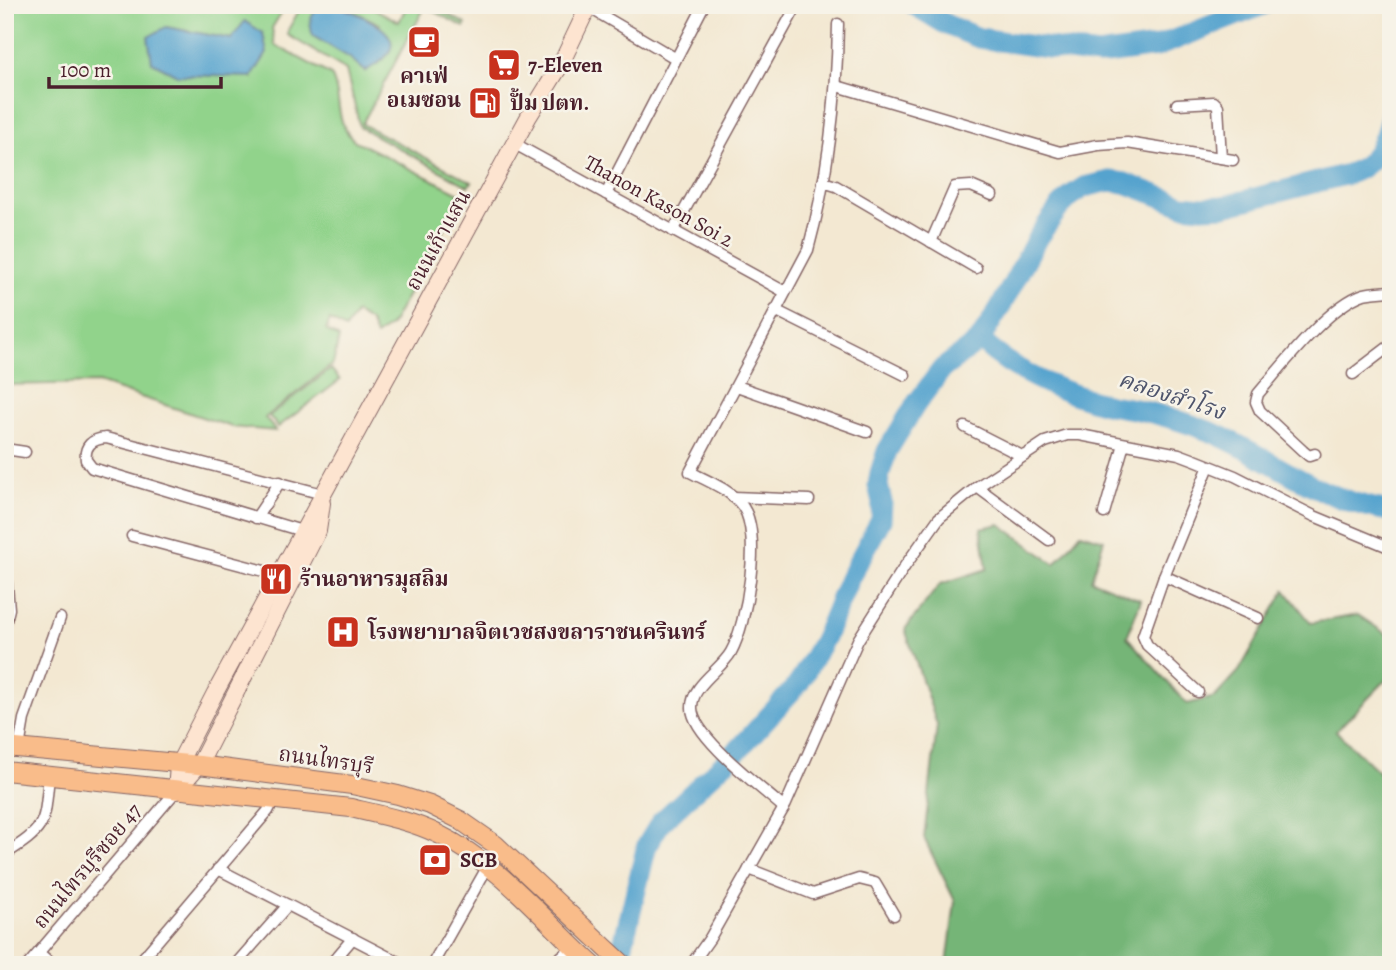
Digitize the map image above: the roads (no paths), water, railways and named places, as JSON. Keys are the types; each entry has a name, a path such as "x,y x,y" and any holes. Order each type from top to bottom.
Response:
{"main road":[{"name":"ถนนเก้าแสน","path":"178,765 302,531 529,116 560,66 589,6"},
{"name":"ถนนเก้าแสน","path":"176,791 199,765 318,531 323,494"},
{"name":"ถนนไทรบุรี","path":"12,747 199,765 352,785 430,805 460,820 496,845 624,965"},
{"path":"176,791 178,765"},
{"name":"ถนนไทรบุรี","path":"5,771 351,808 395,818 437,833 488,866 583,957"}],"street":[{"path":"606,194 704,5"},
{"path":"673,231 797,5"},
{"path":"589,6 676,58"},
{"path":"784,808 740,767 716,749 699,726 692,706 699,689 730,653 746,607 752,554 748,516 733,497 690,472 775,310 799,272 808,250 817,219 837,86 838,24"},
{"path":"837,86 1060,152 1127,143 1233,160"},
{"path":"1177,104 1214,102 1218,106 1221,158"},
{"name":"Thanon Kason Soi 2","path":"515,144 785,292"},
{"path":"823,182 836,186 975,268"},
{"path":"931,242 955,187 971,186 992,195"},
{"path":"1315,454 1309,456 1260,411 1256,402 1258,394 1314,331 1340,309 1364,294 1391,291"},
{"path":"775,310 905,374"},
{"path":"1353,374 1391,345"},
{"path":"737,386 867,432"},
{"path":"965,426 1022,456"},
{"path":"691,965 710,938 784,808 858,640 869,621 939,519 977,487 1045,442 1067,435 1080,435 1179,454 1323,521 1391,548"},
{"path":"302,531 92,468 86,460 87,447 90,443 106,438 323,494"},
{"path":"1104,513 1124,444"},
{"path":"5,449 25,452"},
{"path":"1198,692 1147,645 1143,636 1164,576 1209,466"},
{"path":"256,518 280,482"},
{"path":"977,487 1049,540"},
{"path":"733,497 809,500"},
{"path":"132,536 279,575"},
{"path":"5,562 9,609 5,625"},
{"path":"1164,576 1258,618"},
{"path":"12,747 60,618"},
{"path":"5,854 41,827 45,818 49,776"},
{"name":"ถนนไทรบุรีซอย 47","path":"27,965 176,791"},
{"path":"136,965 268,811 274,799"},
{"path":"432,965 488,866"},
{"path":"218,869 404,965"},
{"path":"749,869 813,894 859,879 875,883 894,915"},
{"path":"235,965 288,905"},
{"path":"330,965 353,939"},
{"path":"39,953 53,965"},
{"path":"551,965 583,957"}],"water":[{"path":"322,5 349,10 380,27 391,41 387,55 365,71 350,58 313,36 311,19"},
{"path":"245,21 263,33 267,53 252,77 177,75 152,62 148,37 166,27 231,39"}],"waterway":[{"path":"914,5 947,25 979,38 1098,55 1156,47 1263,5"},
{"path":"618,965 647,845 661,822 739,749 799,683 825,637 849,579 881,520 882,502 878,485 887,451 942,369 980,340 1038,237 1059,208 1084,187 1110,181 1125,183 1183,205 1202,207 1224,206 1348,174 1366,165 1372,158 1385,134 1391,115"},
{"name":"คลองสำโรง","path":"980,340 1007,361 1053,386 1085,398 1157,414 1202,429 1234,443 1318,489 1365,506 1391,511"}],"place":[{"name":"คาเฟ่ อเมซอน","path":"424,42"},
{"name":"7-Eleven","path":"504,65"},
{"name":"ปั้ม ปตท.","path":"485,103"},
{"name":"ร้านอาหารมุสลิม","path":"276,579"},
{"name":"โรงพยาบาลจิตเวชสงขลาราชนครินทร์","path":"343,632"},
{"name":"SCB","path":"435,860"}]}
